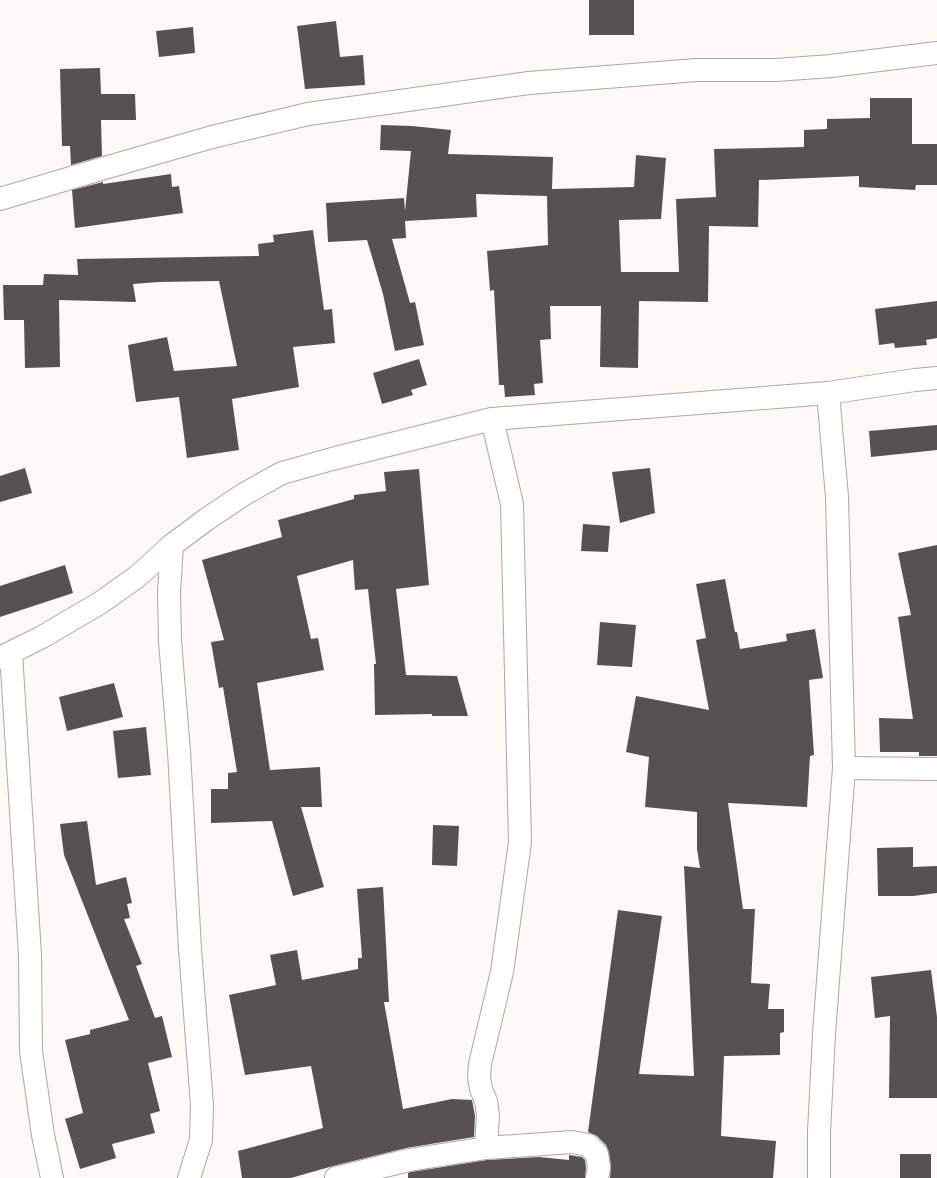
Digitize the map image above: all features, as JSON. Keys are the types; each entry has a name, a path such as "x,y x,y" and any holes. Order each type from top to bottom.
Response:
{"street":[{"path":"0,199 212,137 308,114 529,83 697,70 776,70 831,66 937,53"},
{"path":"52,1178 42,1135 31,1051 30,955 5,655 42,637 100,603 138,576 172,545 207,519 246,493 282,473 492,419 828,393 937,378"},
{"path":"819,1178 819,1132 824,1034 844,768 837,497 828,393"},
{"path":"486,1148 488,1115 486,1101 481,1089 479,1077 480,1064 502,972 520,842 512,504 492,419"},
{"path":"172,545 169,592 170,641 180,752 190,949 202,1105 201,1140 185,1176"},
{"path":"844,768 937,769"},
{"path":"336,1178 409,1160 486,1148 572,1142 588,1145 597,1154 599,1168 597,1178"}],"building":[{"path":"589,0 634,0 634,35 589,35"},
{"path":"336,21 340,57 363,55 365,85 305,89 297,26"},
{"path":"193,27 195,53 159,57 156,31"},
{"path":"100,68 101,94 135,94 136,120 101,120 102,156 71,165 70,146 62,146 60,69"},
{"path":"870,98 912,98 912,144 937,144 937,185 916,185 915,190 859,187 859,176 759,180 758,227 709,226 708,302 639,301 638,368 600,367 601,306 550,306 551,339 540,340 543,383 534,384 535,395 505,397 504,385 499,385 494,290 490,291 487,251 548,245 547,196 476,194 477,217 405,221 406,238 392,239 410,303 415,302 424,345 395,351 383,294 367,240 328,242 326,203 404,198 405,211 411,151 380,150 381,125 412,126 451,130 448,154 553,157 552,189 634,187 636,155 666,158 661,219 619,220 621,272 679,272 676,199 716,197 714,149 804,147 804,130 827,129 827,119 870,118"},
{"path":"171,174 172,187 179,186 183,213 75,228 72,190 103,182 103,184"},
{"path":"313,230 324,310 332,309 335,343 293,347 299,387 232,399 239,450 187,458 179,397 136,402 128,345 167,337 174,371 237,366 219,281 133,284 136,302 59,300 60,367 25,368 24,320 4,320 3,285 43,285 44,274 78,275 77,259 259,256 258,244 274,242 273,235"},
{"path":"937,301 937,338 926,340 927,345 895,348 894,343 879,345 875,309"},
{"path":"419,359 427,385 411,390 413,395 382,404 373,373"},
{"path":"937,425 937,450 871,457 869,431"},
{"path":"25,468 32,493 0,502 0,476"},
{"path":"650,468 655,513 620,523 612,472"},
{"path":"419,469 429,585 396,589 406,675 457,676 468,716 432,716 432,714 375,715 374,664 376,664 368,589 355,590 353,560 297,576 311,639 318,638 324,670 257,683 270,770 320,767 322,807 301,807 324,887 293,896 272,821 211,823 211,789 228,789 228,773 237,772 223,687 219,688 211,642 224,640 202,560 282,537 278,520 354,499 354,495 386,491 384,472"},
{"path":"583,524 610,526 608,552 581,551"},
{"path":"937,545 937,756 919,756 919,752 880,752 879,718 913,719 898,617 911,615 898,553"},
{"path":"65,565 73,593 0,617 0,586"},
{"path":"725,579 735,632 737,632 740,649 787,641 786,634 815,629 823,678 809,680 814,755 810,756 807,807 728,803 743,909 755,909 751,983 770,984 768,1009 784,1009 784,1032 780,1033 780,1055 724,1056 721,1136 776,1141 773,1178 610,1178 611,1166 609,1152 606,1145 597,1136 588,1132 618,910 662,916 639,1074 694,1076 684,866 700,868 697,849 697,812 645,807 649,757 626,752 636,696 709,710 696,640 706,638 696,584"},
{"path":"600,622 636,625 632,667 597,665"},
{"path":"114,683 123,717 67,731 59,697"},
{"path":"146,727 151,775 118,778 113,731"},
{"path":"87,821 96,885 126,877 132,903 127,904 130,918 124,919 142,964 136,966 155,1018 162,1016 172,1057 148,1063 160,1111 150,1114 155,1133 112,1144 116,1158 80,1169 65,1119 83,1113 65,1040 90,1034 90,1030 129,1020 64,855 60,824"},
{"path":"433,825 459,826 457,866 432,865"},
{"path":"913,847 913,867 937,866 937,893 913,896 878,896 877,848"},
{"path":"383,887 389,1002 384,1002 403,1109 452,1099 472,1100 475,1116 474,1137 406,1148 291,1178 242,1178 238,1151 323,1128 311,1066 245,1075 229,995 276,985 270,955 297,950 302,980 358,969 358,958 362,958 357,889"},
{"path":"931,970 937,1017 937,1098 889,1098 890,1016 875,1018 871,977"},
{"path":"900,1154 931,1154 931,1178 900,1178"},
{"path":"569,1155 582,1157 585,1160 585,1178 408,1178 408,1173 411,1172 487,1160 539,1157 569,1160"}]}
